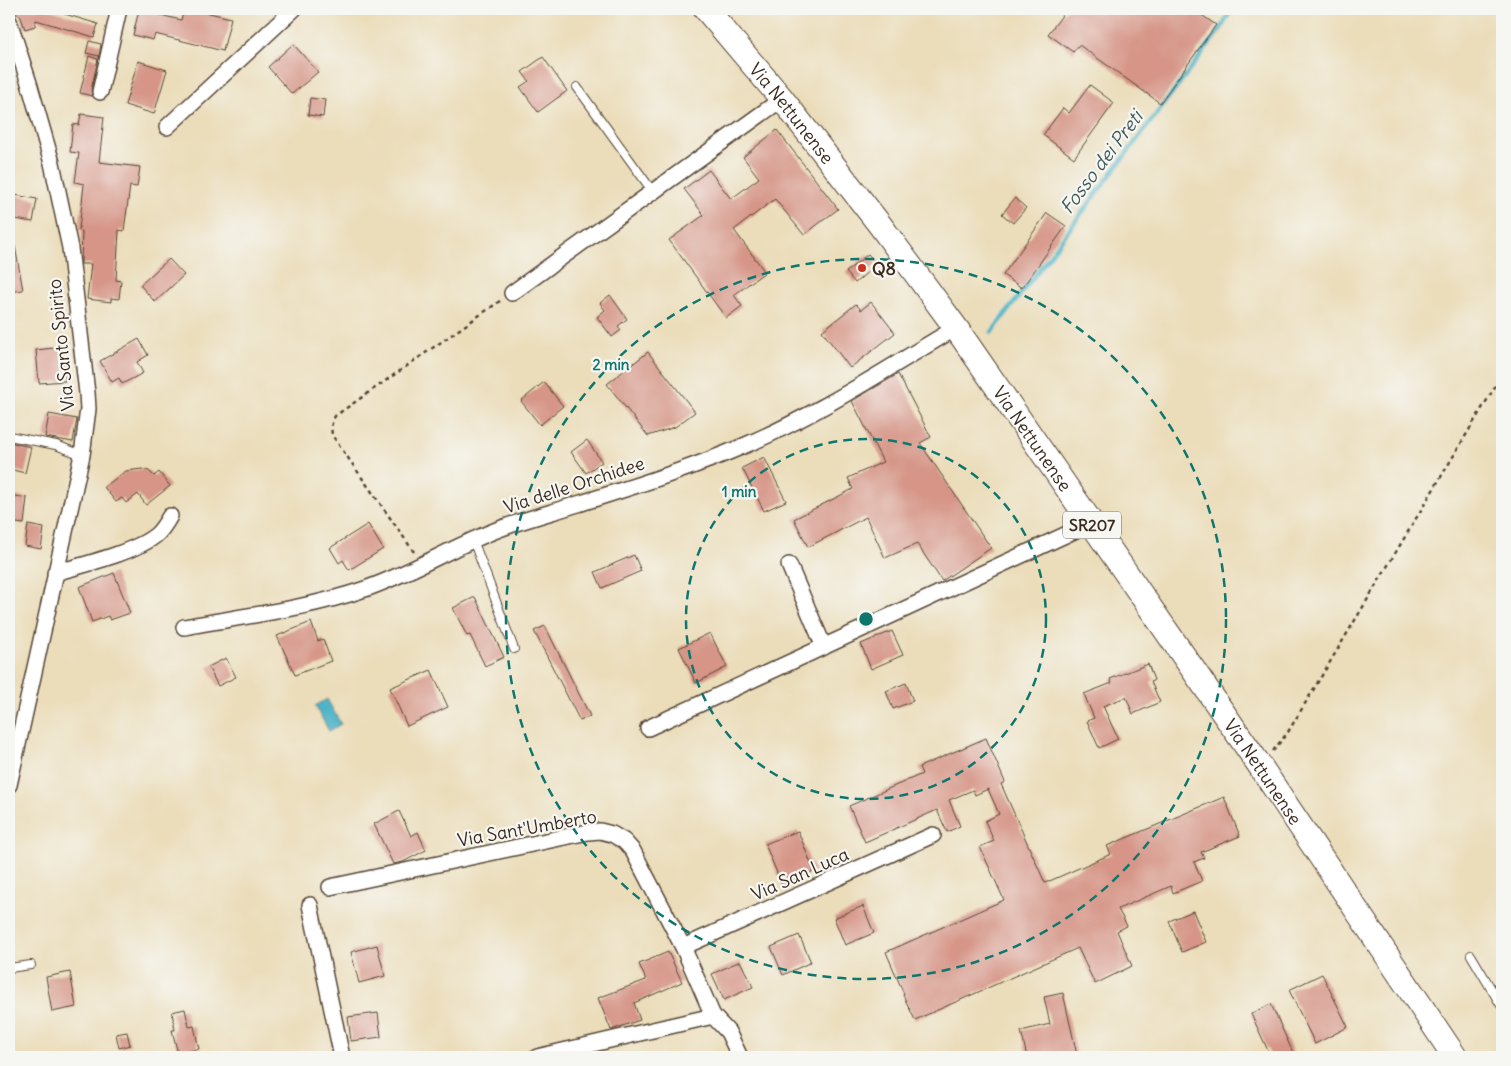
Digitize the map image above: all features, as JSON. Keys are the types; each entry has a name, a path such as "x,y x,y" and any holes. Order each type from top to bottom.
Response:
{"main road":[{"name":"Via Nettunense","path":"706,9 782,99 880,225 956,328 1258,763 1455,1057"}],"street":[{"path":"100,92 119,9"},
{"path":"167,127 294,9"},
{"name":"Via Santo Spirito","path":"9,21 52,163 70,248 88,393 82,455 9,785"},
{"path":"512,294 782,99"},
{"name":"Via delle Orchidee","path":"184,628 326,601 367,588 504,527 714,458 749,444 822,407 956,328"},
{"path":"55,573 147,542 160,531 170,516"},
{"path":"648,728 1091,524"},
{"path":"789,565 824,647"},
{"name":"Via Sant'Umberto","path":"330,887 588,832 607,832 621,838 632,851 683,947 713,1016 728,1032 740,1057"},
{"name":"Via San Luca","path":"683,947 933,835"},
{"path":"310,905 342,1057"},
{"path":"538,1057 713,1016"}],"lane":[{"path":"578,86 653,192"},
{"path":"9,436 56,445 82,455"},
{"path":"473,540 514,649"},
{"path":"1471,955 1502,1006"},
{"path":"9,968 31,965"}],"path":[{"path":"423,564 332,435 332,420 335,416 512,294"},
{"path":"1258,763 1274,751 1288,732 1502,375"}],"water":[{"path":"327,699 341,724 329,731 315,706"}],"building":[{"path":"10,9 48,9 98,24 94,37 36,20 35,26 25,29 20,15 10,12"},
{"path":"184,9 192,9 231,18 223,51 155,34 153,40 133,35 139,10 181,20"},
{"path":"1067,9 1180,9 1187,14 1190,9 1193,9 1216,25 1160,103 1079,45 1073,52 1048,34"},
{"path":"89,41 101,44 99,56 86,53"},
{"path":"293,44 318,72 292,94 268,67"},
{"path":"89,56 98,59 91,90 92,96 80,93"},
{"path":"543,57 567,91 538,112 520,87 529,81 522,72"},
{"path":"138,61 167,70 154,114 125,105"},
{"path":"1090,85 1114,103 1074,158 1043,135 1063,108 1069,113"},
{"path":"310,98 325,100 323,117 308,115"},
{"path":"81,114 104,117 99,162 140,167 137,187 130,186 124,231 119,230 116,280 121,281 119,299 111,298 111,302 87,299 91,264 81,264 82,231 79,230 84,184 75,182 79,153 70,152 73,124 79,125"},
{"path":"777,130 838,209 804,235 775,199 734,230 765,272 734,295 742,306 726,318 669,240 704,215 684,189 709,170 731,199 759,178 743,157"},
{"path":"9,194 37,199 33,222 9,218"},
{"path":"1015,198 1026,208 1013,223 1002,214"},
{"path":"1047,213 1066,226 1022,288 1003,275"},
{"path":"15,246 23,290 9,292 9,247"},
{"path":"868,254 877,264 855,283 846,272"},
{"path":"169,259 184,275 155,302 140,285"},
{"path":"610,295 627,319 618,326 621,330 612,337 597,317 605,310 600,303"},
{"path":"871,302 895,333 850,368 822,331 856,304 861,310"},
{"path":"139,339 148,355 137,362 143,373 122,384 119,378 112,382 100,361"},
{"path":"62,347 65,381 39,383 36,350"},
{"path":"648,352 695,412 675,427 648,436 607,384"},
{"path":"898,374 931,437 920,443 991,548 942,581 917,544 885,558 866,517 808,547 794,519 853,489 848,478 883,462 852,401"},
{"path":"544,382 563,406 540,425 521,401"},
{"path":"49,414 77,419 73,442 45,437"},
{"path":"587,440 602,462 586,473 571,452"},
{"path":"9,442 31,447 25,473 9,469"},
{"path":"764,457 786,501 764,511 742,468"},
{"path":"142,469 149,471 154,476 159,472 170,486 146,505 138,494 126,503 122,498 116,502 104,487 126,471"},
{"path":"9,495 27,498 24,524 9,522"},
{"path":"368,524 383,549 349,570 343,560 339,563 330,548"},
{"path":"28,525 44,528 41,549 25,546"},
{"path":"634,555 641,571 602,588 595,572"},
{"path":"114,573 130,613 110,620 108,616 92,622 79,587"},
{"path":"475,597 504,657 485,666 470,635 467,636 453,608"},
{"path":"311,622 318,641 323,639 331,661 295,675 277,636"},
{"path":"545,626 590,716 580,721 534,631"},
{"path":"892,631 903,655 871,669 861,644"},
{"path":"710,633 727,667 696,683 679,648"},
{"path":"226,658 236,677 218,686 208,667"},
{"path":"1148,664 1154,680 1151,682 1160,702 1133,714 1126,697 1103,706 1118,739 1099,748 1087,721 1094,718 1084,694 1112,683 1110,679"},
{"path":"431,670 448,707 407,726 390,688"},
{"path":"906,683 913,701 893,709 886,691"},
{"path":"986,738 1005,782 1001,784 1045,883 1111,854 1107,846 1224,797 1240,836 1201,852 1204,858 1194,862 1202,881 1173,893 1171,886 1118,909 1127,926 1117,931 1132,966 1095,984 1078,948 915,1020 886,952 1004,900 980,847 994,841 985,821 999,814 988,789 975,795 973,790 949,800 960,826 947,832 937,810 865,842 849,806 922,774 919,767"},
{"path":"399,811 411,836 418,832 426,850 403,862 393,864 374,824"},
{"path":"798,831 814,871 782,885 765,844"},
{"path":"863,906 874,933 845,945 834,918"},
{"path":"1193,911 1206,942 1182,952 1169,921"},
{"path":"799,935 811,962 783,975 771,947"},
{"path":"377,945 385,976 359,983 351,952"},
{"path":"668,952 682,982 634,1003 640,1020 611,1030 598,998 646,980 639,964"},
{"path":"740,961 753,987 724,1000 712,974"},
{"path":"70,972 76,1007 52,1012 46,977"},
{"path":"1322,974 1348,1027 1315,1044 1289,990"},
{"path":"1063,993 1077,1055 1067,1057 1027,1057 1021,1031 1050,1024 1044,997"},
{"path":"1271,1004 1295,1057 1271,1057 1251,1014"},
{"path":"185,1009 189,1027 194,1026 199,1049 178,1054 172,1030 175,1030 172,1012"},
{"path":"378,1013 381,1037 351,1041 348,1017"},
{"path":"127,1032 130,1045 119,1048 116,1034"}],"waterway":[{"name":"Fosso dei Preti","path":"992,332 1222,27 1232,9"}],"place":[{"name":"Q8","path":"862,268"}]}
